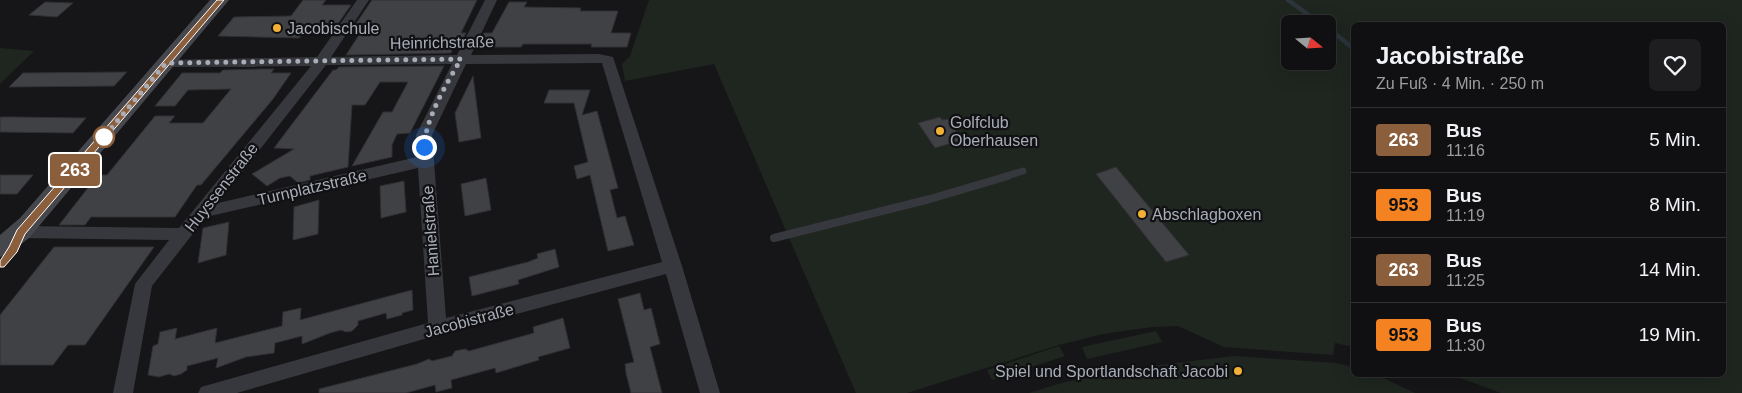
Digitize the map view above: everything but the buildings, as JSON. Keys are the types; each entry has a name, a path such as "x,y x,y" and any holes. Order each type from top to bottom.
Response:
{"main road":[{"path":"0,248 21,232 220,0"},
{"path":"0,264 13,249 21,232"}],"street":[{"name":"Huyssenstraße","path":"123,393 144,284 321,62 362,0"},
{"name":"Hanielstraße","path":"438,328 424,135 491,0"},
{"name":"Heinrichstraße","path":"166,63 605,58 610,62 673,266"},
{"name":"Turnplatzstraße","path":"200,213 425,161"},
{"path":"21,232 184,234"},
{"name":"Jacobistraße","path":"208,393 438,328 673,266"},
{"path":"673,266 710,393"}],"lane":[{"path":"774,238 930,199 1023,171"}],"shaded area":[{"path":"649,0 1742,0 1742,393 1501,393 1457,377 1726,377 1726,22 1351,22 1351,346 1335,343 1333,355 1224,347 1178,326 1152,327 1103,334 1059,345 907,393 856,393 714,64 625,81 622,64 630,56"},
{"path":"0,48 34,51 0,84"},
{"path":"1156,331 1162,342 1087,359 1082,347"},
{"path":"1059,346 1065,356 992,380 987,370"},
{"name":"Spiel und Sportlandschaft Jacobi","path":"1234,356 1336,363 1351,366 1351,377 1381,377 1415,393 1029,393 1065,382 1143,367"}],"waterway":[{"path":"1288,0 1309,15"},
{"path":"1336,34 1351,47"}],"bus line":[{"name":"263","path":"0,264 13,249 21,232 220,0"}],"place":[{"name":"Jacobischule","path":"277,28"},
{"name":"Golfclub Oberhausen","path":"940,131"},
{"name":"Abschlagboxen","path":"1142,214"},
{"name":"Spiel und Sportlandschaft Jacobi","path":"1238,371"}],"route":[{"path":"104,137 102,139 166,63 444,61 461,59 429,122 424,135 424,147"}]}
